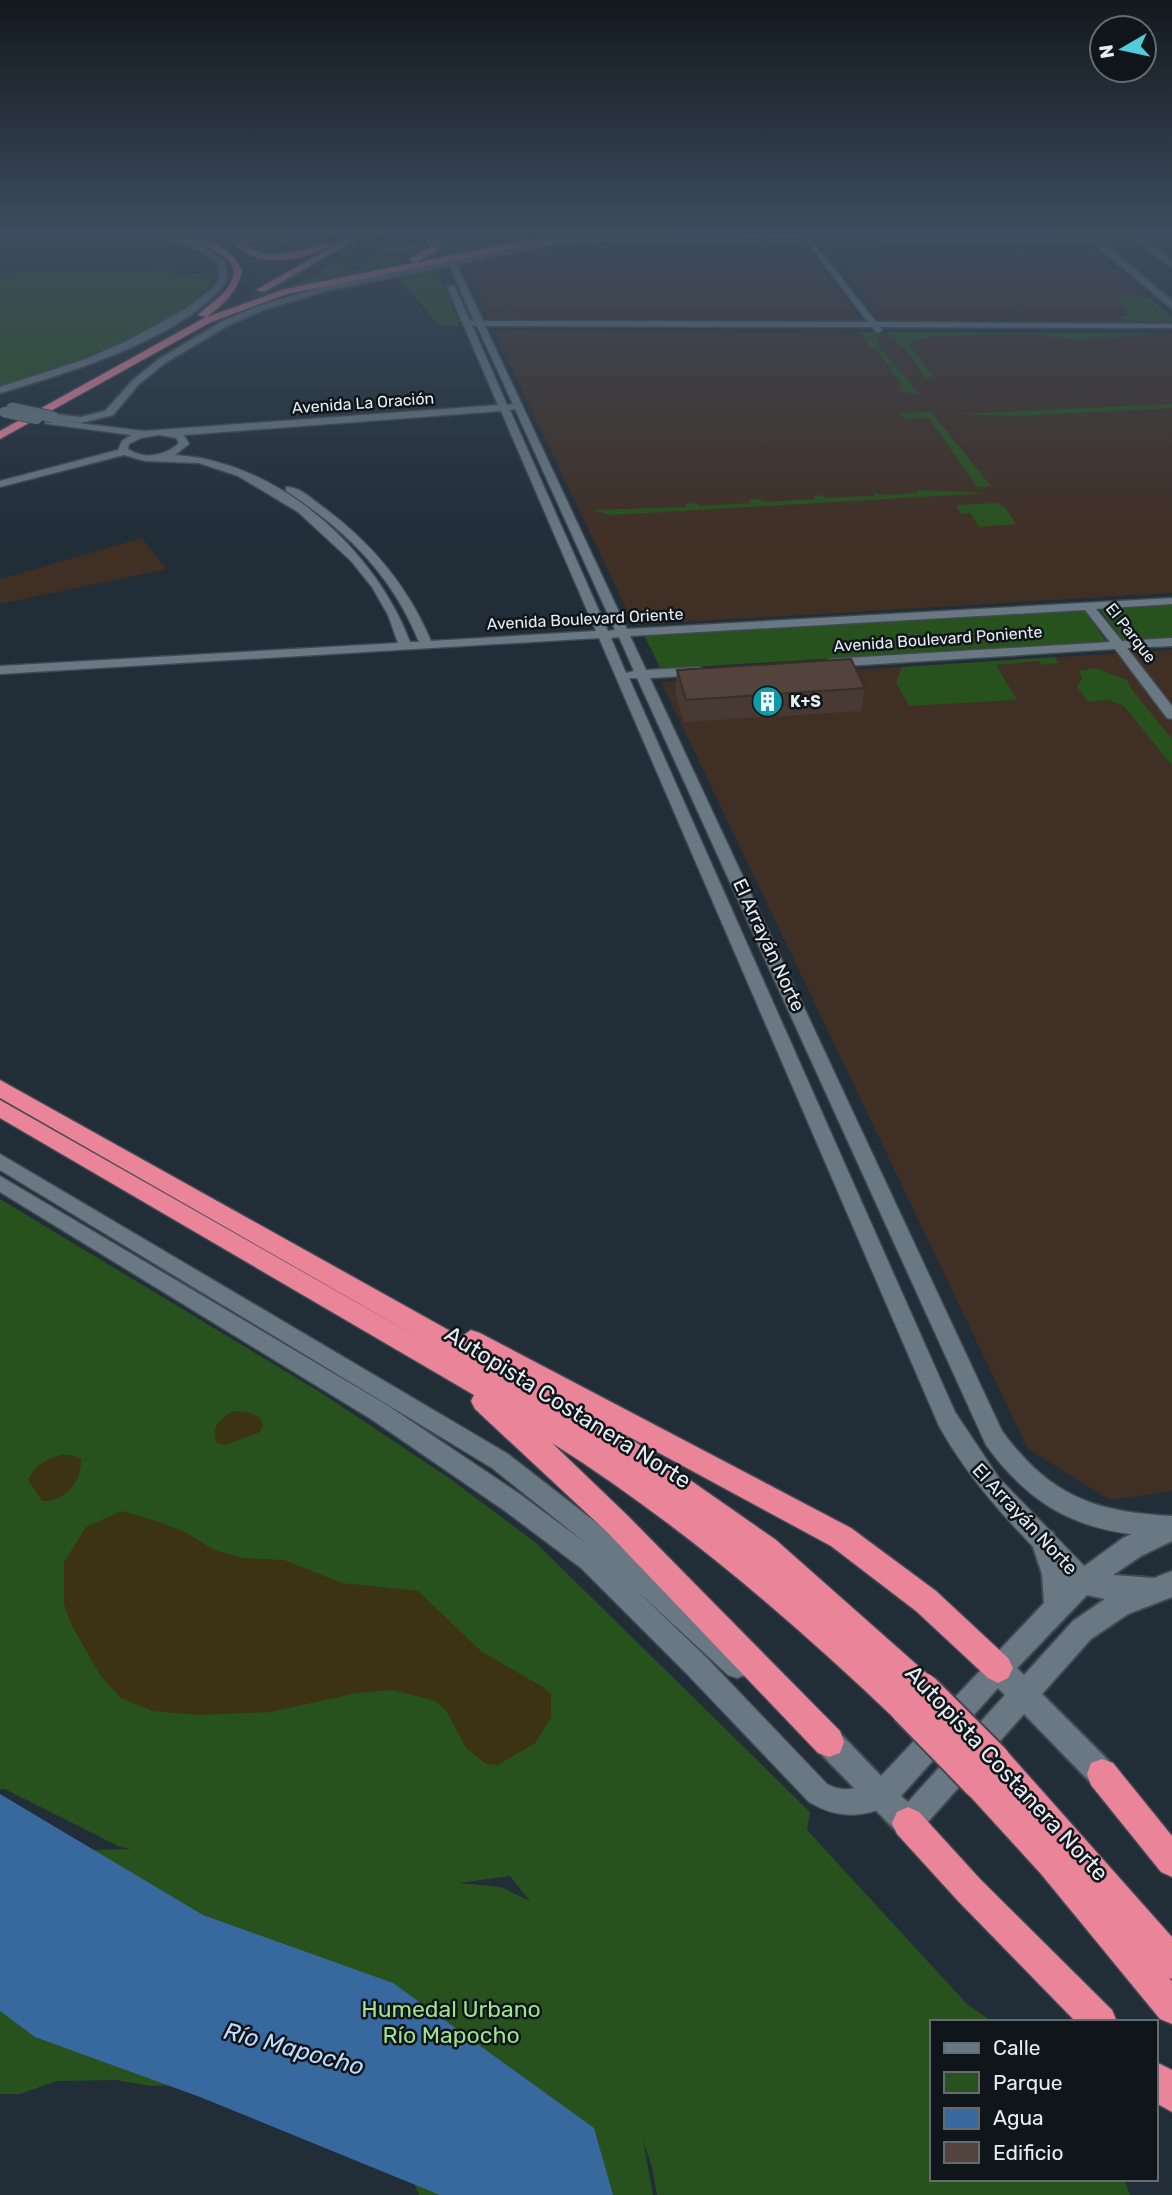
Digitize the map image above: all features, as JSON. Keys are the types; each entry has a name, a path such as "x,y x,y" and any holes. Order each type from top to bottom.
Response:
{"highway":[{"path":"0,428 179,332"},
{"path":"0,436 181,332"},
{"name":"Autopista Costanera Norte","path":"0,1088 564,1410 682,1488 806,1583 987,1771 1054,1825 1172,1962"},
{"name":"Autopista Costanera Norte","path":"0,1108 589,1451 670,1507 915,1698"},
{"path":"356,1290 503,1356 830,1531 876,1561 926,1601 998,1668"},
{"path":"434,1359 509,1421 578,1485 829,1742"},
{"name":"Autopista Costanera Norte","path":"987,1771 1052,1863 1172,2007"},
{"path":"1102,1774 1172,1861"},
{"path":"908,1823 970,1891 1098,2020"},
{"path":"1158,2081 1172,2095"}],"street":[{"path":"0,390 83,364 147,332"},
{"path":"53,422 81,420 109,413 155,365 209,332"},
{"name":"El Arrayán Norte","path":"470,332 604,634 631,675 755,914 994,1438 1022,1475 1062,1504 1105,1521 1145,1527 1172,1527"},
{"name":"El Arrayán Norte","path":"484,332 623,633 631,675 947,1419 960,1446 979,1471 1083,1581"},
{"name":"Avenida La Oración","path":"53,422 106,431 167,433 519,407"},
{"path":"4,409 53,422 83,435 111,441 141,458 196,460 222,467 270,491 311,517 340,542 370,576 389,605 405,645"},
{"name":"Avenida La Oración","path":"159,457 174,453 184,444 210,430"},
{"path":"0,484 123,449 132,438 146,433"},
{"path":"167,433 180,436 184,444 225,457 257,472 303,497 346,528 391,577 408,604 426,643"},
{"name":"Avenida Boulevard Oriente","path":"0,670 1172,601"},
{"name":"El Parque","path":"1088,606 1172,715"},
{"name":"Avenida Boulevard Poniente","path":"816,664 1172,642"},
{"path":"631,675 707,670"},
{"path":"0,1161 500,1461 590,1531 744,1673 829,1742 908,1823 1082,1629 1119,1605 1164,1587"},
{"path":"0,1183 379,1412 483,1481 589,1560 696,1665 818,1793 827,1799 849,1805 883,1796 998,1668 1083,1581 1132,1548 1172,1527"},
{"path":"483,1481 500,1461"},
{"path":"1044,1541 1055,1574 1057,1608"},
{"path":"1083,1581 1111,1588 1164,1587"},
{"path":"998,1668 1102,1774 1126,1793 1172,1840"}],"shaded area":[{"path":"495,332 1172,334 1172,593 634,625"},
{"path":"142,538 167,569 0,604 0,579"},
{"path":"1172,650 1172,1491 1110,1500 1028,1449 661,682"}],"green space":[{"path":"0,332 141,332 86,357 0,387"},
{"path":"860,332 875,332 881,349 919,394 901,392 898,387 903,386 876,348 870,348"},
{"path":"887,332 1169,333 1074,340 1032,334 930,336 931,338 911,341 909,345 934,377 925,378 908,352"},
{"path":"1172,404 1172,408 1016,416 958,414"},
{"path":"931,412 991,486 977,487 929,418 904,419 900,413"},
{"path":"916,490 989,493 611,515 593,510 686,507 686,504 696,503 699,506 751,503 748,500 759,499 764,502 815,499 813,496 822,495 826,498 874,496 873,493 918,493"},
{"path":"997,503 1005,507 1016,524 979,527 970,513 961,514 956,505"},
{"path":"1172,605 1172,638 1124,641 1100,610"},
{"path":"1084,610 1106,641 661,669 644,635"},
{"path":"1055,657 1058,663 1043,665 1038,661 996,665 1017,700 909,706 896,683 902,667"},
{"path":"1095,668 1127,680 1172,739 1172,766 1124,706 1108,700 1088,702 1077,687 1082,679 1079,671"},
{"path":"0,1199 323,1394 449,1478 536,1543 810,1812 807,1830 967,2004 990,2020 930,2020 930,2181 1125,2181 1130,2195 657,2195 643,2140 653,2195 419,2195 410,2174 232,2083 151,2086 116,2080 57,2081 20,2094 0,2094 0,1799 87,1850 132,1849 120,1847 5,1789 0,1789","holes":["510,1876 530,1901 501,1887 459,1883"]}],"sand":[{"path":"232,1411 248,1412 259,1417 263,1425 260,1432 226,1445 217,1443 216,1428"},
{"path":"61,1455 73,1455 81,1459 79,1475 65,1494 42,1501 28,1480 41,1464"},
{"path":"122,1511 160,1522 187,1533 214,1550 243,1558 284,1560 342,1583 418,1591 482,1652 551,1694 551,1718 535,1743 498,1765 486,1764 466,1748 446,1711 436,1701 392,1690 357,1693 270,1712 198,1715 153,1711 121,1698 100,1675 71,1624 64,1604 64,1562 86,1527"}],"water":[{"name":"Humedal Urbano Río Mapocho","path":"0,1794 203,1915 393,1983 594,2128 613,2195 440,2195 200,2097 35,2037 0,2011"}],"building":[{"path":"851,659 865,688 686,700 677,670"}],"place":[{"name":"K+S","path":"767,701"}],"water label":[{"name":"Río Mapocho","path":"294,2049"}]}
